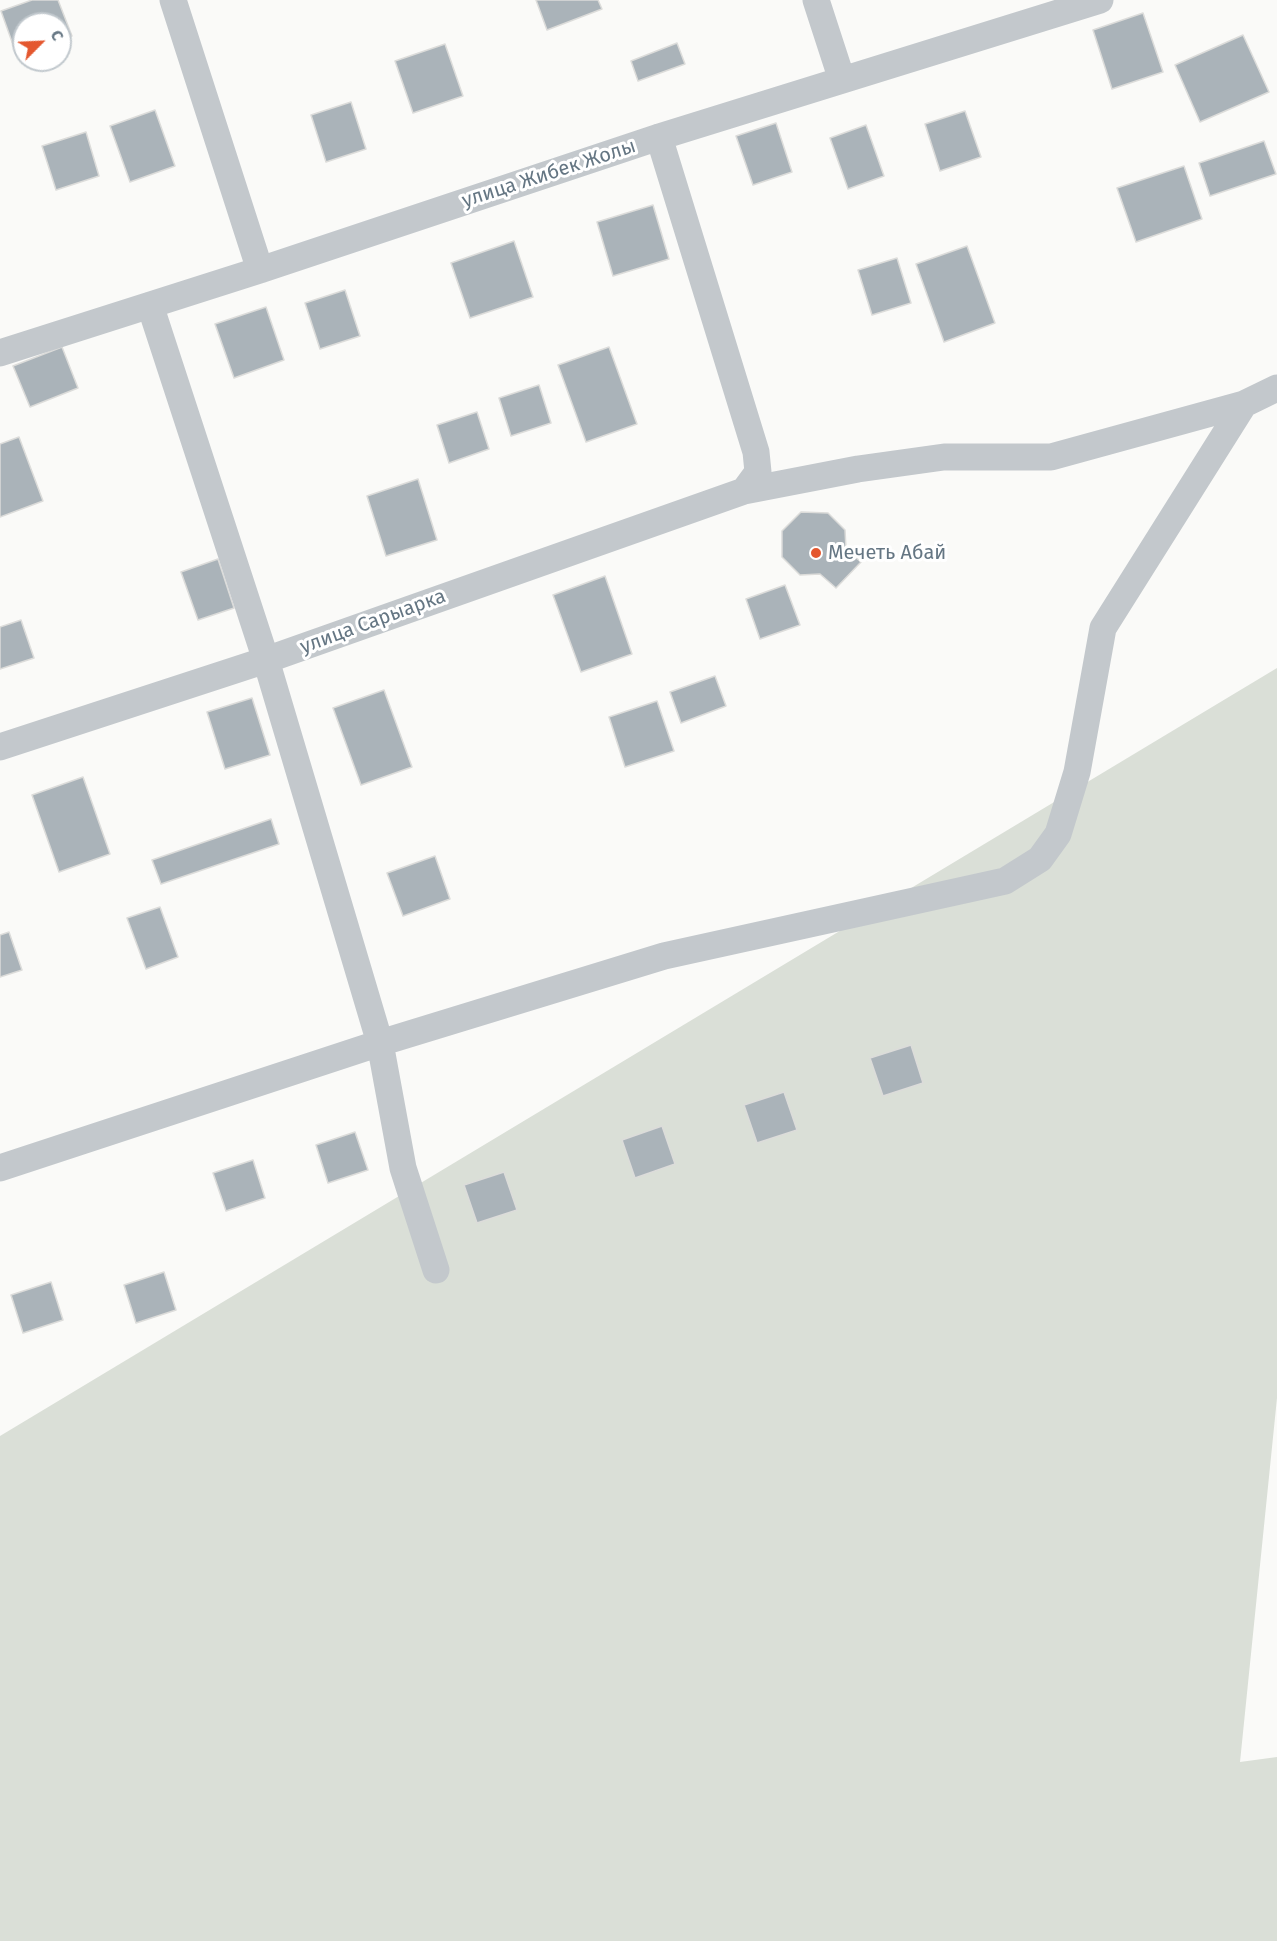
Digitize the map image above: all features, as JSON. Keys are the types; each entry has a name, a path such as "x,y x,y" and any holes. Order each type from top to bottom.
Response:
{"street":[{"path":"173,0 260,270"},
{"path":"816,0 842,80"},
{"name":"улица Жибек Жолы","path":"0,353 260,270 659,137 1100,0"},
{"path":"659,137 756,452 758,472 744,491"},
{"path":"150,305 266,660 380,1043 403,1168 436,1270"},
{"name":"улица Сарыарка","path":"0,747 266,660 744,491 858,469 944,457 1051,457 1244,404 1277,388"},
{"path":"0,1167 380,1043 664,956 1005,881 1040,859 1058,834 1077,772 1103,628 1244,404"}],"shaded area":[{"path":"1277,668 1277,1398 1240,1762 1277,1757 1277,1941 0,1941 0,1436"}],"building":[{"path":"32,0 58,0 63,12 12,12 12,42 1,11"},
{"path":"536,0 598,0 602,9 547,30"},
{"path":"1143,13 1163,72 1112,89 1093,30"},
{"path":"1243,35 1269,92 1200,122 1175,65"},
{"path":"677,43 685,64 638,81 631,61"},
{"path":"445,44 463,96 413,113 395,61"},
{"path":"351,102 366,149 326,162 311,115"},
{"path":"155,110 175,166 130,182 110,126"},
{"path":"965,111 981,157 940,171 925,124"},
{"path":"776,123 792,172 753,185 736,136"},
{"path":"866,125 884,176 848,189 830,138"},
{"path":"86,132 99,176 56,190 42,146"},
{"path":"1264,141 1276,174 1210,196 1199,163"},
{"path":"1184,166 1202,219 1136,242 1117,188"},
{"path":"653,205 669,259 613,276 597,222"},
{"path":"514,241 533,297 470,318 451,263"},
{"path":"967,246 995,323 944,342 916,264"},
{"path":"897,258 911,303 872,315 858,270"},
{"path":"345,290 360,336 320,349 305,303"},
{"path":"266,307 284,360 234,378 215,324"},
{"path":"62,347 78,388 30,407 13,366"},
{"path":"609,347 637,424 586,442 558,365"},
{"path":"539,385 551,423 511,436 499,398"},
{"path":"477,412 489,449 449,463 437,425"},
{"path":"19,437 43,501 0,517 0,444"},
{"path":"418,479 437,540 386,556 367,496"},
{"name":"Мечеть Абай","path":"801,512 828,513 845,530 846,549 861,562 836,588 820,574 800,575 782,557 782,531"},
{"path":"218,559 234,608 198,620 181,572"},
{"path":"605,576 632,654 581,672 553,595"},
{"path":"785,585 800,625 760,639 746,599"},
{"path":"21,620 34,658 0,669 0,627"},
{"path":"715,676 726,706 681,723 670,692"},
{"path":"384,690 412,767 361,785 333,708"},
{"path":"252,698 270,755 225,769 207,712"},
{"path":"657,701 674,751 625,767 609,717"},
{"path":"83,777 110,854 59,872 32,795"},
{"path":"271,819 279,844 161,884 152,860"},
{"path":"435,856 450,899 403,916 387,873"},
{"path":"160,907 178,957 146,969 127,918"},
{"path":"9,932 22,970 0,977 0,935"},
{"path":"911,1045 923,1083 883,1096 870,1058"},
{"path":"784,1092 797,1130 757,1143 744,1105"},
{"path":"662,1126 675,1164 635,1178 622,1140"},
{"path":"355,1132 368,1170 328,1183 316,1145"},
{"path":"253,1160 265,1198 226,1211 213,1173"},
{"path":"504,1172 517,1210 477,1223 464,1185"},
{"path":"164,1272 176,1310 136,1323 124,1285"},
{"path":"51,1282 63,1320 23,1333 11,1295"}],"place":[{"name":"Мечеть Абай","path":"816,553"}]}
